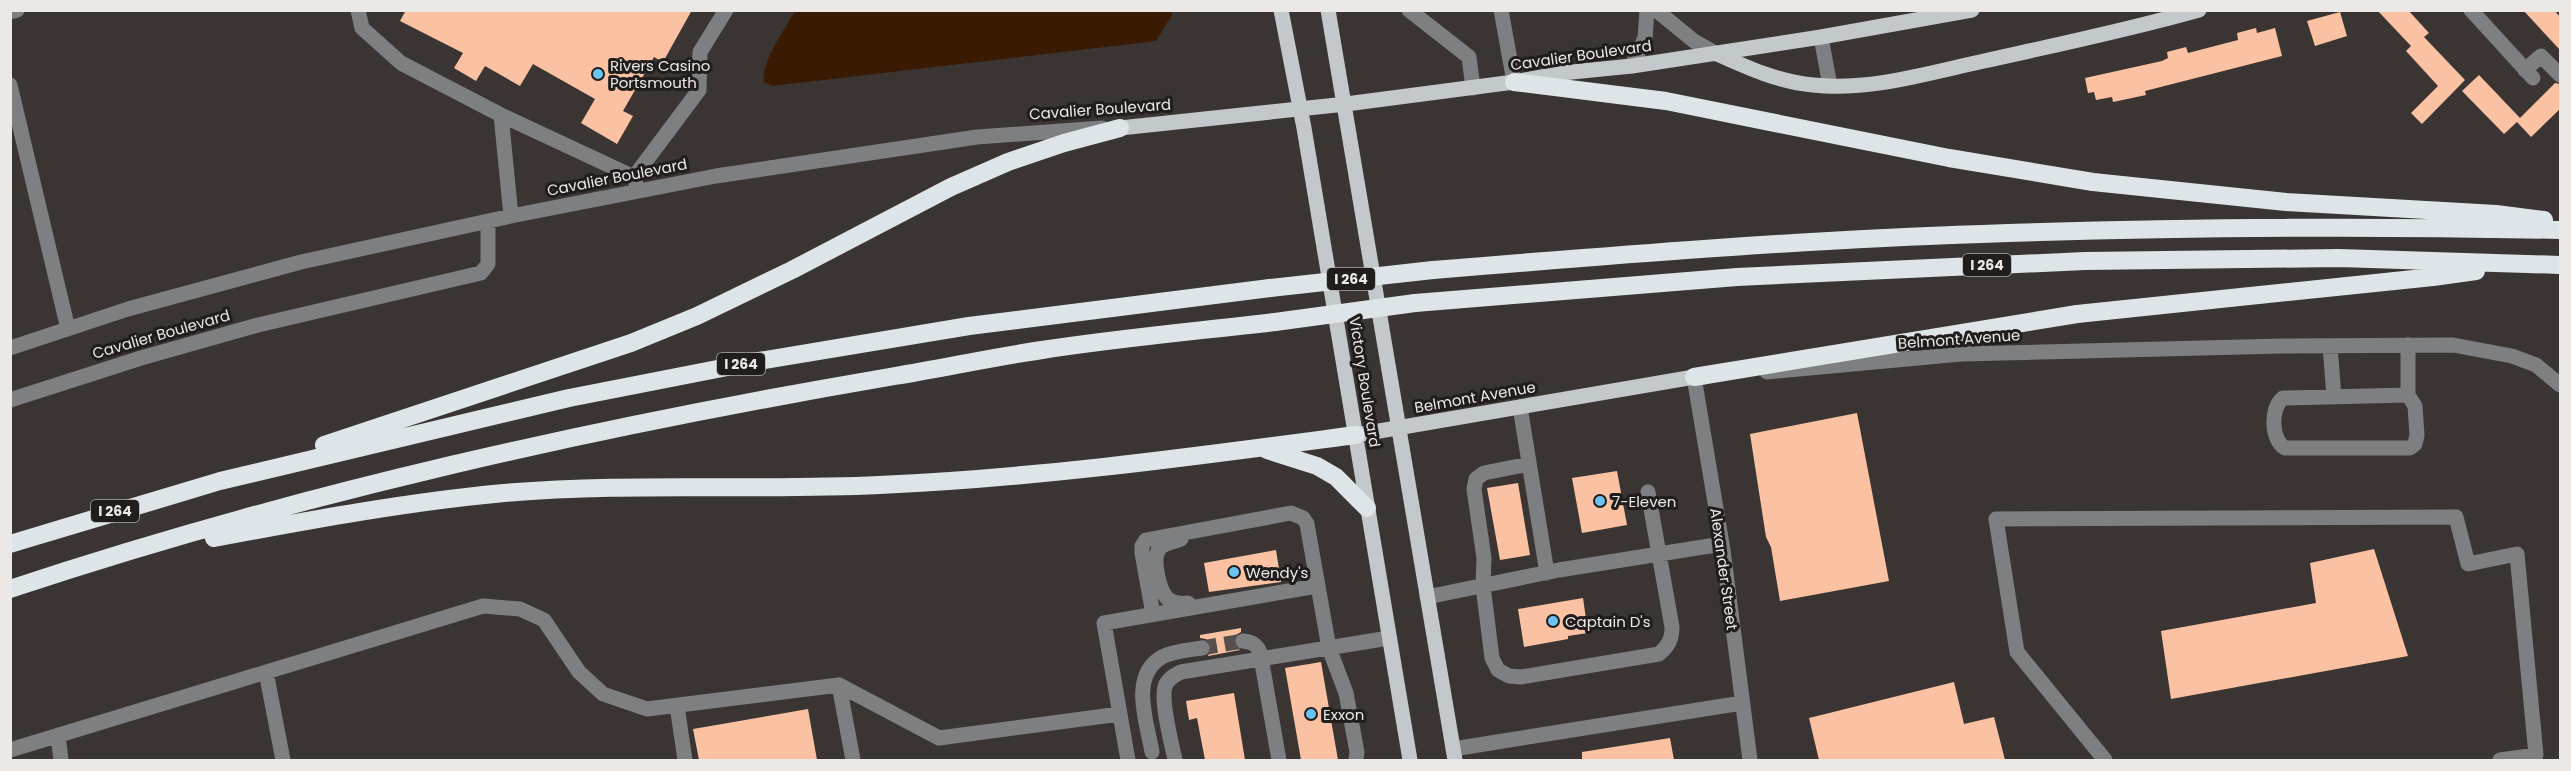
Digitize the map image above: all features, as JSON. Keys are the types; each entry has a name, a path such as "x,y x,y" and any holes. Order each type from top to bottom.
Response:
{"highway":[{"path":"1514,82 1666,101 1949,158 2093,182 2286,202 2496,214 2560,221"},
{"path":"220,481 642,339 697,316 792,270 951,187 1019,158 1120,128"},
{"name":"I 264","path":"10,544 220,481 569,398 753,362 969,326 1270,288 1433,270 1668,251 1981,234 2294,228 2560,230"},
{"name":"I 264","path":"10,589 111,556 254,515 426,471 725,405 1042,350 1415,303 1737,277 2085,261 2339,258 2560,265"},
{"path":"1694,377 2077,314 2433,278 2523,264"},
{"path":"111,556 338,514 504,493 595,488 879,485 1139,464 1356,435"},
{"path":"1259,448 1317,466 1336,477 1367,508"}],"main road":[{"name":"Victory Boulevard","path":"1281,10 1300,109 1410,760"},
{"name":"Victory Boulevard","path":"1328,10 1346,104 1454,755"},
{"name":"Cavalier Boulevard","path":"1120,128 1346,104 1473,88 1562,73 1632,66 1821,38 1972,10"},
{"path":"1717,54 1755,72 1803,84 1848,86 1916,76 2147,24 2199,10"},
{"name":"Belmont Avenue","path":"1356,435 1694,377"}],"street":[{"path":"10,12 17,10"},
{"path":"358,10 362,28 401,63 636,184 699,90 700,52 726,10"},
{"path":"1409,10 1469,57 1473,88"},
{"path":"1501,10 1514,82"},
{"path":"1632,66 1645,38 1647,10"},
{"path":"1656,10 1694,41 1717,54"},
{"path":"2470,10 2529,74 2541,56 2560,75"},
{"path":"1821,38 1830,86"},
{"path":"10,85 68,329"},
{"path":"501,115 511,216"},
{"name":"Cavalier Boulevard","path":"10,348 128,309 301,262 488,222 636,184 716,176 977,137 1048,130 1120,128"},
{"name":"Cavalier Boulevard","path":"10,400 141,358 258,325 480,273 488,264 488,222"},
{"path":"2408,345 2408,395 2415,406 2417,435 2415,444 2410,448 2285,448 2278,444 2275,437 2276,406 2283,398 2408,395"},
{"name":"Belmont Avenue","path":"1694,377 1810,369 1961,354 2453,345 2486,349 2536,365 2555,374 2560,385"},
{"path":"2330,346 2334,397"},
{"name":"Alexander Street","path":"1694,377 1722,544 1750,760"},
{"path":"1520,407 1546,573"},
{"path":"1529,464 1484,473 1476,479 1474,489 1484,558 1483,586 1492,658 1498,670 1509,676 1521,677 1659,654 1672,639 1672,627 1648,492"},
{"path":"1153,614 1142,553 1142,546 1146,540 1227,524 1298,514 1304,518 1329,648 1347,693 1356,760"},
{"path":"2105,760 2017,652 1996,519 2457,518 2468,564 2517,554 2536,755 2500,760"},
{"path":"1227,524 1164,544 1158,550 1156,562 1162,592 1168,599 1178,604 1263,590 1277,593"},
{"path":"1427,597 1546,573 1722,544"},
{"path":"1317,586 1104,623 1128,758 1152,752 1174,754 1164,697 1165,686 1172,676 1181,672 1389,638"},
{"path":"10,750 483,606 520,609 544,620 579,672 603,694 647,709 839,685 939,738 1120,714"},
{"path":"1243,641 1252,642 1257,646 1262,658 1279,760"},
{"path":"1152,752 1142,698 1142,686 1146,674 1162,657 1202,648"},
{"path":"266,672 283,760"},
{"path":"839,685 852,760"},
{"path":"1454,755 1742,703"},
{"path":"677,706 685,760"},
{"path":"58,735 61,760"}],"shaded area":[{"path":"1171,10 1172,15 1156,41 772,86 764,82 766,65 795,11"}],"building":[{"name":"Rivers Casino Portsmouth","path":"406,10 692,10 663,62 654,57 623,111 633,116 617,144 581,123 595,99 533,64 520,86 485,66 476,81 454,68 463,53 400,21"},
{"path":"2377,10 2408,10 2429,33 2424,37 2465,80 2422,124 2411,113 2438,86 2406,51 2411,46"},
{"path":"2523,10 2554,10 2560,17 2560,50"},
{"path":"2340,12 2347,36 2315,46 2307,21"},
{"path":"2256,28 2257,33 2275,28 2282,56 2145,91 2146,95 2113,102 2112,97 2096,100 2094,92 2088,93 2085,78 2162,61 2168,58 2167,52 2186,47 2188,53 2238,40 2237,33"},
{"path":"2479,75 2520,118 2555,83 2560,84 2560,109 2531,137 2517,122 2504,134 2462,91"},
{"path":"1857,413 1889,581 1780,601 1771,547 1766,537 1750,434"},
{"name":"7-Eleven","path":"1617,471 1627,525 1582,533 1572,478"},
{"path":"1518,483 1530,555 1500,560 1487,488"},
{"path":"2374,549 2408,656 2171,699 2161,631 2316,603 2310,563"},
{"name":"Wendy's","path":"1276,550 1281,582 1209,592 1204,563"},
{"name":"Captain D's","path":"1583,598 1588,633 1524,647 1518,609"},
{"path":"1241,628 1241,632 1233,640 1234,645 1240,650 1208,656 1211,646 1206,639 1200,638 1200,635"},
{"name":"Exxon","path":"1321,662 1338,760 1301,760 1285,668"},
{"path":"1954,682 1964,724 1994,717 2005,760 1819,760 1809,718"},
{"path":"1234,693 1245,760 1205,760 1197,718 1189,720 1186,701"},
{"path":"808,709 817,760 699,760 693,729"},
{"path":"1670,738 1674,760 1582,760 1582,752"}],"tunnel":[{"path":"1202,648 1243,641"}],"place":[{"name":"Rivers Casino Portsmouth","path":"598,74"},
{"name":"7-Eleven","path":"1600,501"},
{"name":"Wendy's","path":"1234,572"},
{"name":"Captain D's","path":"1553,621"},
{"name":"Exxon","path":"1311,714"}]}
